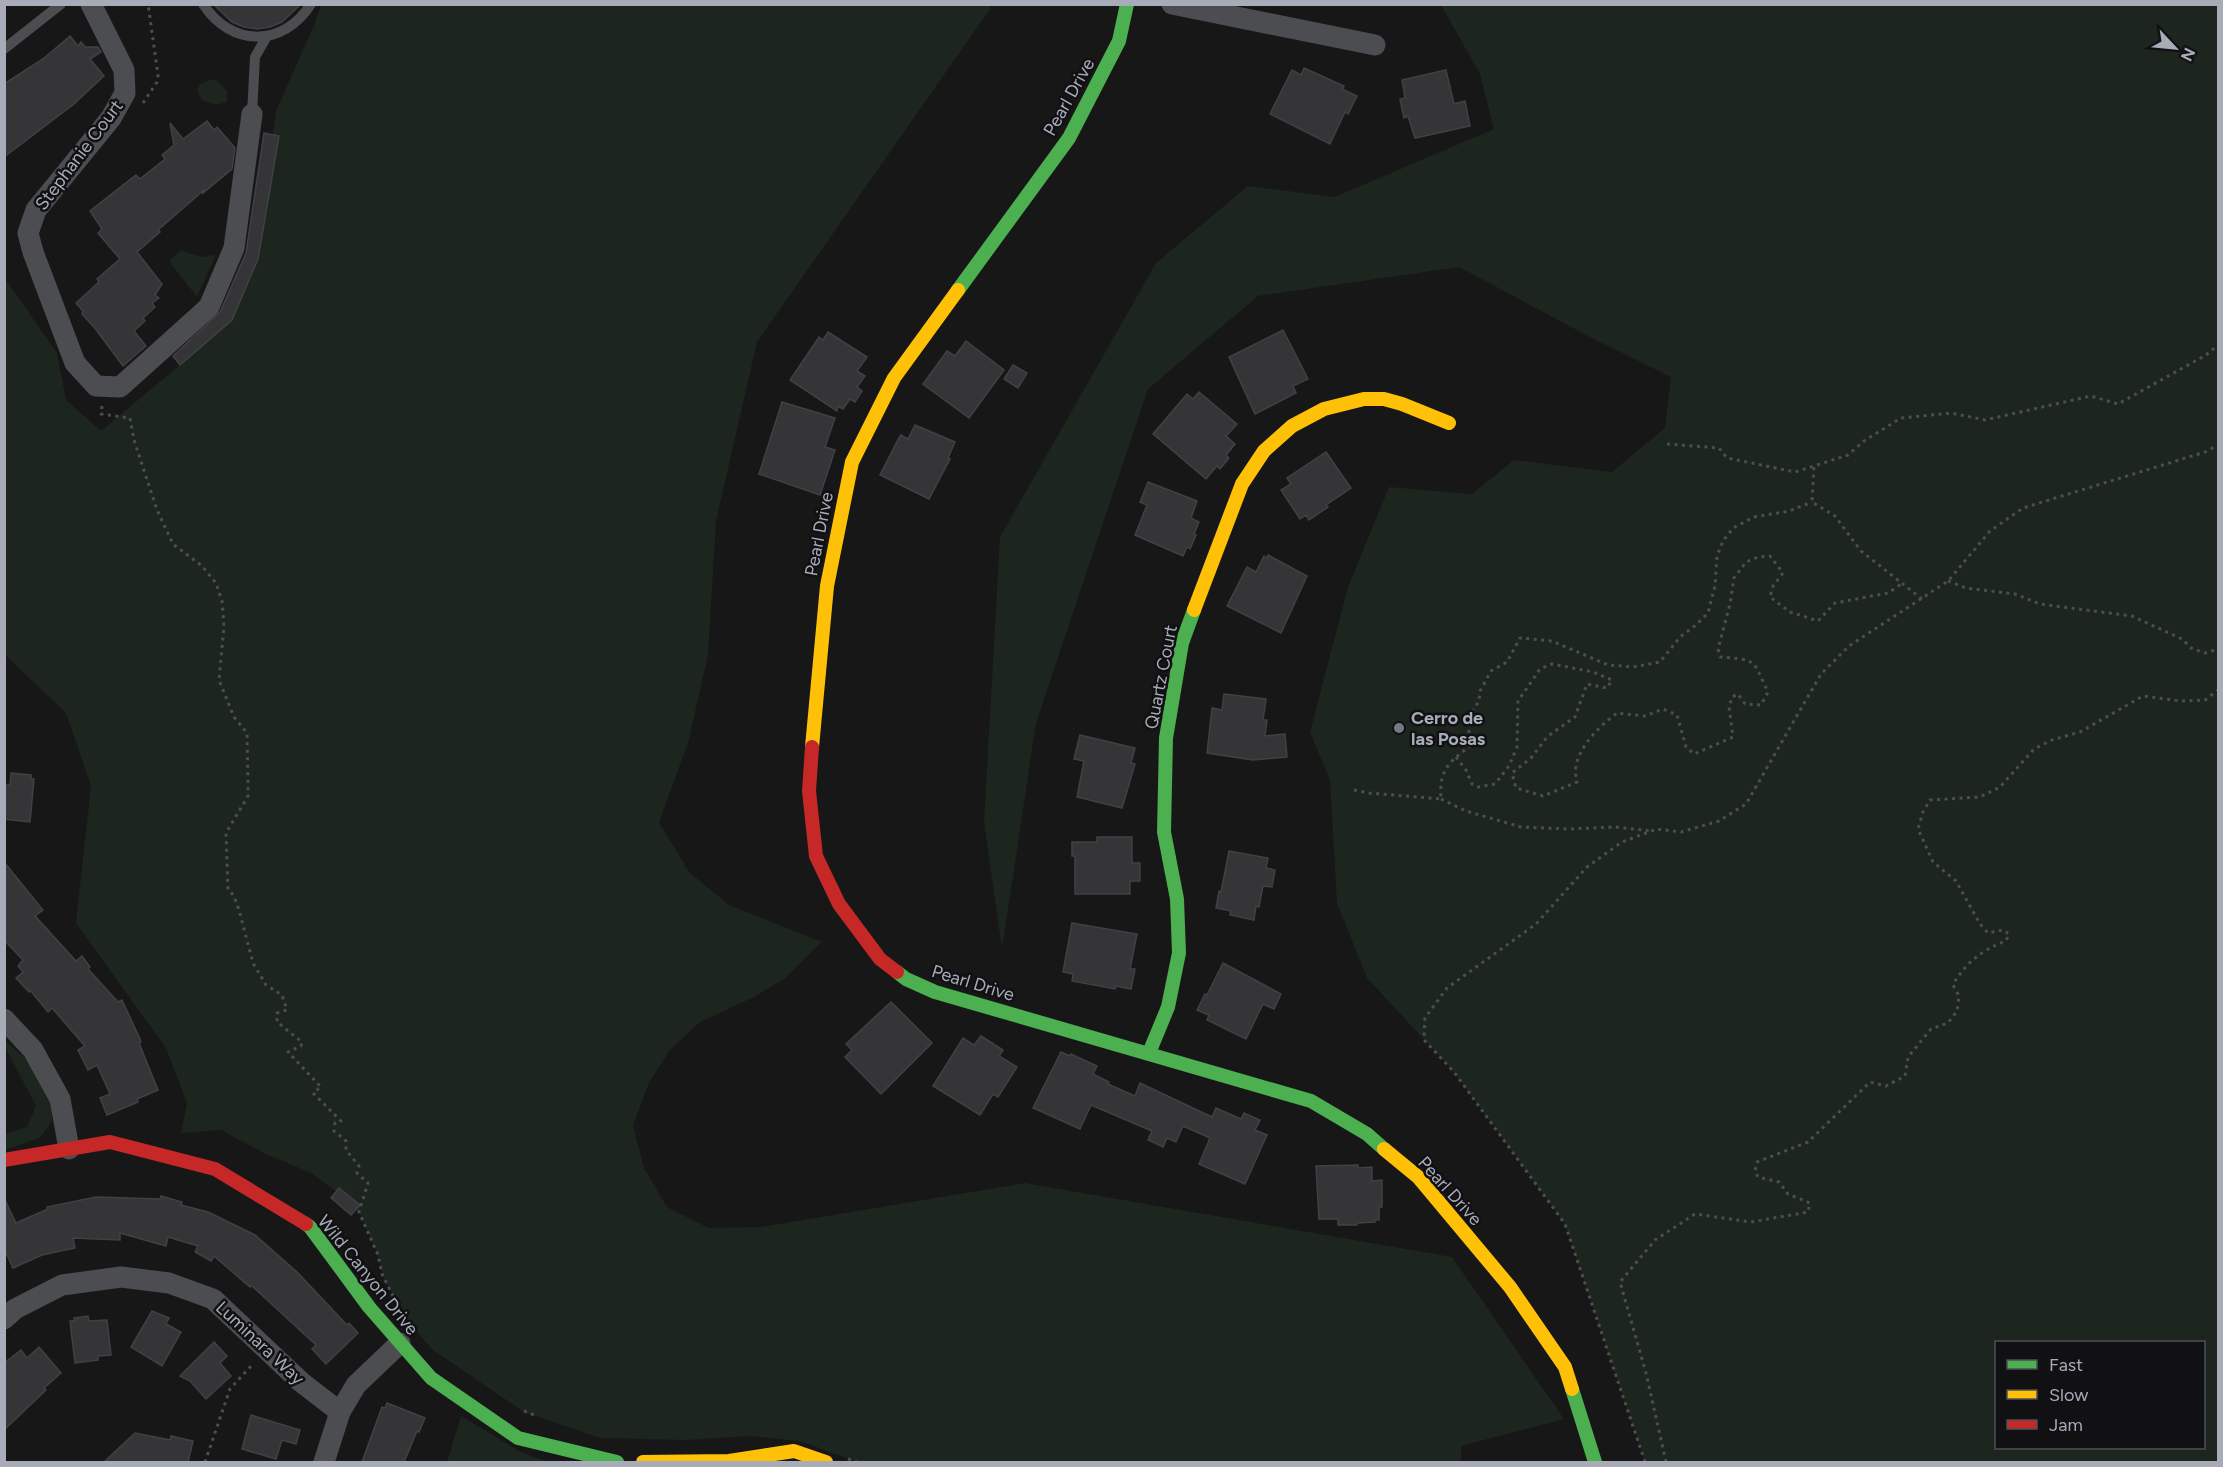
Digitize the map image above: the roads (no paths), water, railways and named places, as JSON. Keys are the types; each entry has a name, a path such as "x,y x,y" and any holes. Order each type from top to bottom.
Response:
{"street":[{"name":"Stephanie Court","path":"91,4 124,70 124,93 111,118 36,210 28,233 75,363 96,386 120,387 209,307 234,248 252,114"},
{"name":"Pearl Drive","path":"1127,4 1119,41 1069,138 894,378 852,462 827,586 809,791 816,856 839,904 880,959 906,979 935,992 1311,1101 1367,1134 1418,1177 1510,1287 1565,1367 1595,1462"},
{"path":"1172,4 1375,45"},
{"name":"Quartz Court","path":"1149,1053 1168,1006 1179,953 1177,899 1164,832 1166,738 1182,643 1242,484 1264,451 1292,426 1324,409 1364,399 1384,399 1449,423"},
{"path":"4,1019 33,1050 60,1099 69,1149"},
{"name":"Wild Canyon Drive","path":"4,1160 110,1142 215,1169 310,1227 369,1307 431,1378 518,1438 617,1462"},
{"name":"Luminara Way","path":"4,1319 15,1309 62,1285 121,1277 170,1283 213,1299 301,1382 340,1412"},
{"path":"324,1462 340,1412 357,1385 400,1343"},
{"path":"643,1462 729,1461 794,1451 826,1462"}],"lane":[{"path":"4,49 61,4"},
{"path":"203,4 212,18 228,30 247,36 267,36 286,30 303,17 310,4"},
{"path":"252,114 255,57 267,36"}],"place":[{"name":"Cerro de las Posas","path":"1399,728"}]}
